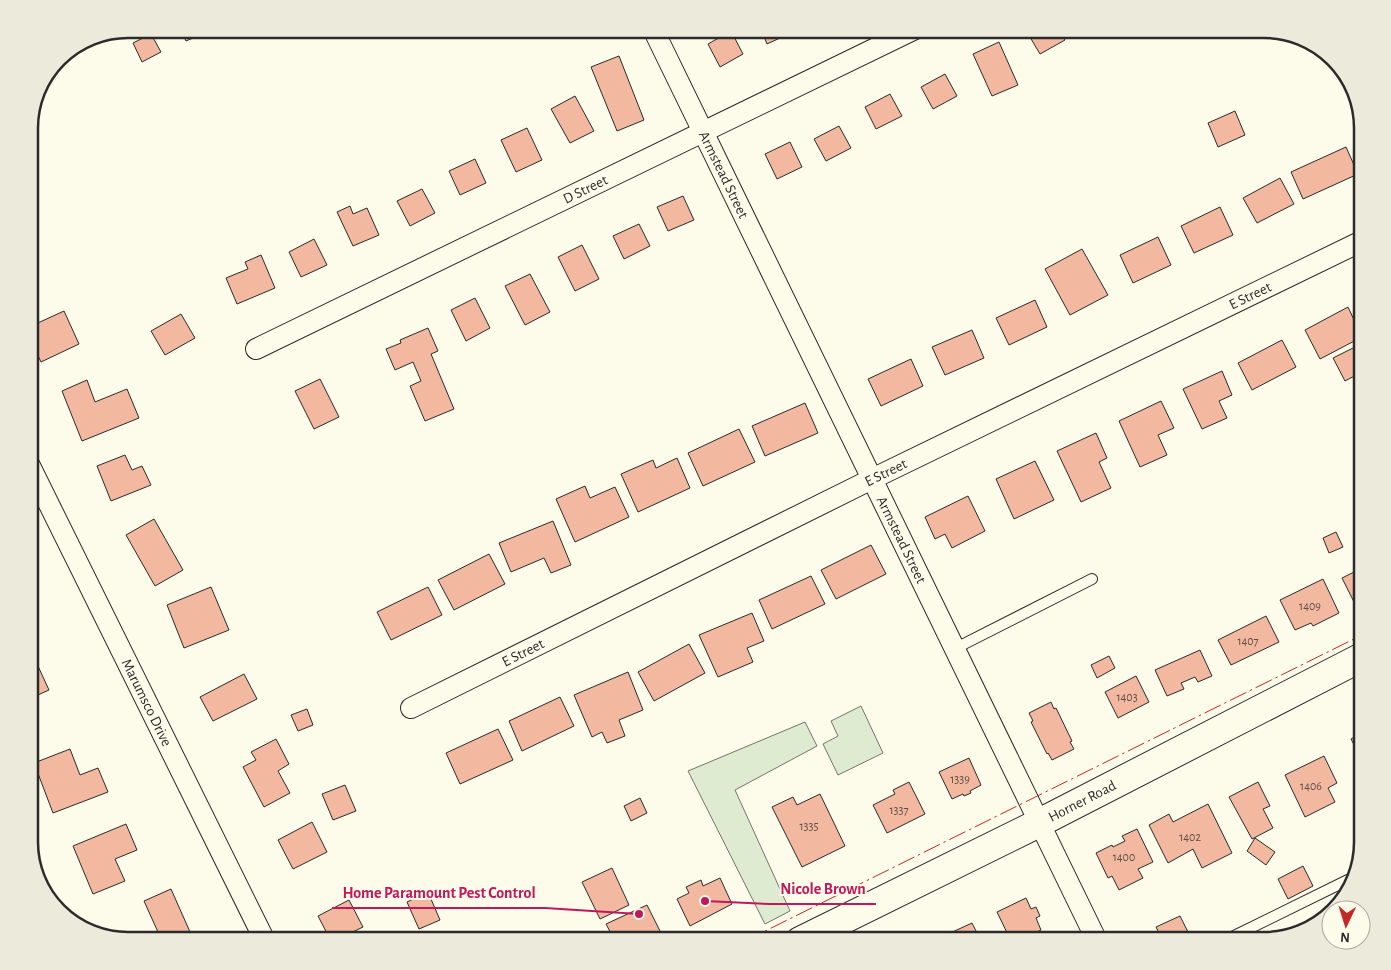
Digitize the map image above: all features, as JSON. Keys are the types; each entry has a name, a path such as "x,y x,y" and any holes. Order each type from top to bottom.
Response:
{"main road":[{"name":"Horner Road","path":"818,932 1039,823 1354,661"}],"street":[{"name":"Armstead Street","path":"656,38 1092,932"},
{"name":"D Street","path":"256,349 896,38"},
{"name":"E Street","path":"411,708 872,478 1354,245"},
{"name":"Marumsco Drive","path":"38,482 261,932"}],"lane":[{"path":"954,649 1092,579"},
{"path":"1242,932 1345,882"}],"green space":[{"path":"861,706 883,753 838,775 823,744 838,736 831,721"},
{"path":"805,722 817,746 735,790 790,911 765,924 688,771"}],"building":[{"path":"143,38 153,38 161,52 142,62 133,43"},
{"path":"719,38 735,38 743,54 720,67 708,44"},
{"path":"765,38 780,38 767,44"},
{"path":"1031,38 1064,38 1065,40 1040,54"},
{"path":"999,42 1018,85 992,96 973,54"},
{"path":"619,56 644,120 617,131 591,67"},
{"path":"945,74 957,96 933,109 921,87"},
{"path":"890,94 902,116 876,129 865,107"},
{"path":"575,96 594,131 570,143 551,109"},
{"path":"1235,111 1245,135 1218,147 1208,123"},
{"path":"839,126 851,148 826,161 814,139"},
{"path":"527,128 542,160 516,172 501,140"},
{"path":"790,142 802,167 777,179 765,154"},
{"path":"1346,147 1354,165 1354,176 1303,199 1291,172"},
{"path":"475,159 486,183 460,195 449,171"},
{"path":"1280,178 1294,204 1257,223 1243,198"},
{"path":"422,189 435,213 410,226 397,201"},
{"path":"683,196 694,220 668,231 657,207"},
{"path":"350,206 353,214 367,208 379,235 353,246 337,212"},
{"path":"1220,207 1233,235 1194,253 1181,226"},
{"path":"639,224 650,246 624,259 613,236"},
{"path":"1158,237 1171,265 1133,283 1120,255"},
{"path":"314,239 327,265 301,277 289,252"},
{"path":"582,245 599,279 575,291 558,257"},
{"path":"1082,249 1108,295 1070,315 1045,269"},
{"path":"261,255 275,288 237,304 226,278 248,269 245,262"},
{"path":"530,274 550,312 525,325 505,286"},
{"path":"475,298 490,328 466,341 451,310"},
{"path":"1035,300 1047,327 1009,345 996,318"},
{"path":"1348,307 1354,320 1354,341 1320,359 1305,330"},
{"path":"64,311 79,344 41,362 38,356 38,323"},
{"path":"181,314 195,338 165,355 151,331"},
{"path":"428,328 438,351 431,354 454,409 425,421 410,386 421,381 413,362 395,370 386,349 401,343 400,340"},
{"path":"972,330 984,358 945,375 932,347"},
{"path":"1282,340 1296,367 1252,390 1238,363"},
{"path":"1354,348 1354,376 1345,381 1333,358"},
{"path":"911,359 923,386 881,406 868,379"},
{"path":"1222,371 1232,395 1219,401 1227,418 1202,429 1183,389"},
{"path":"320,379 339,417 314,429 295,391"},
{"path":"87,380 95,402 127,389 139,418 82,441 62,391"},
{"path":"1161,401 1174,428 1158,435 1167,455 1140,467 1119,421"},
{"path":"805,403 818,433 765,456 752,426"},
{"path":"739,429 755,462 703,486 688,453"},
{"path":"1096,433 1107,458 1099,462 1111,488 1081,502 1057,451"},
{"path":"125,455 132,470 142,466 151,485 111,501 97,466"},
{"path":"677,458 690,488 638,512 621,474 653,460 656,468"},
{"path":"1035,461 1054,500 1014,519 996,479"},
{"path":"585,486 590,498 615,487 629,517 575,542 556,499"},
{"path":"968,496 985,531 952,548 945,534 935,539 925,517"},
{"path":"154,519 183,570 155,586 126,535"},
{"path":"553,521 571,565 551,573 544,558 511,572 499,543"},
{"path":"1336,532 1343,547 1329,553 1323,538"},
{"path":"871,545 886,574 836,599 821,570"},
{"path":"489,554 505,584 454,610 438,580"},
{"path":"1354,572 1354,602 1342,578"},
{"path":"811,576 825,604 772,629 759,600"},
{"path":"1323,579 1339,613 1313,626 1311,623 1295,630 1280,600"},
{"path":"211,587 229,630 184,648 167,605"},
{"path":"428,587 442,615 391,640 377,612"},
{"path":"752,613 764,641 747,648 753,662 718,677 699,635"},
{"path":"1266,616 1279,642 1231,665 1218,640"},
{"path":"689,644 705,673 654,701 638,672"},
{"path":"1200,650 1212,676 1198,682 1195,677 1181,683 1184,689 1167,696 1155,670"},
{"path":"1109,656 1115,668 1097,678 1091,665"},
{"path":"38,666 49,690 38,695"},
{"path":"628,672 643,710 619,720 625,736 607,743 602,732 592,737 574,695"},
{"path":"244,674 257,699 213,721 200,697"},
{"path":"1136,676 1149,702 1118,718 1105,692"},
{"path":"560,697 574,726 522,751 509,721"},
{"path":"1051,702 1054,709 1056,708 1074,749 1052,760 1031,722 1033,721 1029,713"},
{"path":"307,709 313,725 298,731 291,715"},
{"path":"498,729 513,760 460,784 446,753"},
{"path":"276,739 289,764 278,771 290,793 264,807 243,767 256,760 251,752"},
{"path":"70,749 80,775 98,768 108,792 53,813 38,774 38,761"},
{"path":"1324,756 1337,783 1328,788 1335,802 1305,817 1285,775"},
{"path":"969,758 981,785 970,791 971,793 952,799 939,772"},
{"path":"909,782 925,814 887,833 873,805 895,794 893,790"},
{"path":"1258,782 1270,806 1263,809 1273,828 1252,839 1229,797"},
{"path":"345,785 356,811 333,820 322,794"},
{"path":"820,794 845,846 802,867 772,807 793,797 797,805"},
{"path":"640,798 647,813 631,821 624,806"},
{"path":"1208,804 1232,853 1202,868 1193,849 1168,863 1149,825 1169,814 1173,822"},
{"path":"312,822 327,852 293,869 278,840"},
{"path":"126,824 137,850 115,859 125,881 93,894 73,846"},
{"path":"1137,829 1153,862 1138,869 1143,878 1119,890 1112,876 1108,878 1096,853 1125,841 1122,836"},
{"path":"1255,838 1275,852 1266,865 1247,851"},
{"path":"1303,866 1313,886 1288,899 1278,879"},
{"path":"612,868 629,905 600,919 582,882"},
{"path":"720,878 732,904 690,926 677,899 689,893 686,887 701,880 703,886"},
{"path":"171,889 190,932 158,932 144,901"},
{"path":"428,892 440,920 419,929 407,902"},
{"path":"1026,898 1031,909 1036,907 1040,916 1036,918 1041,930 1037,932 1007,932 997,912"},
{"path":"349,900 363,927 353,932 326,932 318,916"},
{"path":"647,905 660,932 610,932 606,924"},
{"path":"1180,916 1188,932 1158,932 1156,927"},
{"path":"972,923 976,932 952,932"}],"power":[{"path":"763,932 1354,639"}],"place":[{"name":"Nicole Brown","path":"705,901"},
{"name":"Home Paramount Pest Control","path":"639,914"}]}
